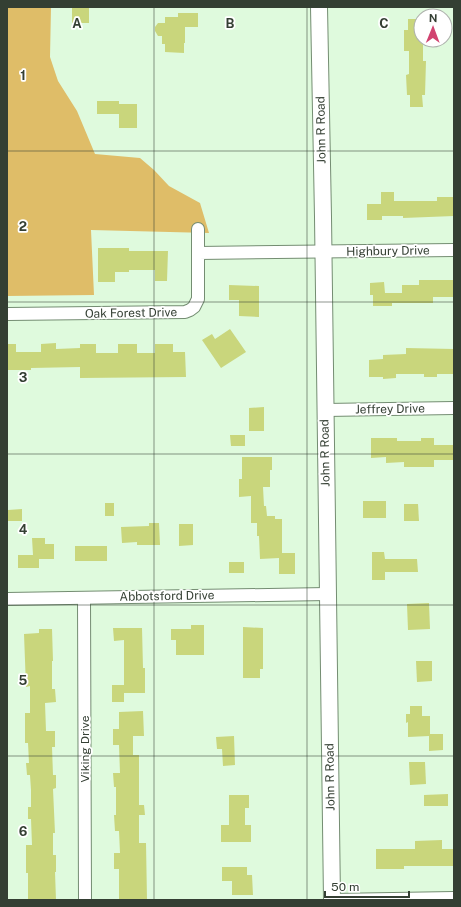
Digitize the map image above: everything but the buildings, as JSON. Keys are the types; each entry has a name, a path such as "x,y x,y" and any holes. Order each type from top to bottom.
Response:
{"main road":[{"name":"John R Road","path":"319,7 332,900"}],"street":[{"name":"Oak Forest Drive","path":"7,314 185,312 190,310 194,307 198,299 198,228"},
{"name":"Highbury Drive","path":"323,252 454,250"},
{"path":"198,253 323,252"},
{"name":"Jeffrey Drive","path":"325,410 454,408"},
{"name":"Abbotsford Drive","path":"7,599 328,594"},
{"name":"Viking Drive","path":"84,598 85,900"},
{"path":"332,900 454,898"}],"shaded area":[{"path":"7,7 51,7 50,57 58,81 77,111 95,154 140,158 169,186 200,203 209,233 91,230 94,295 7,296"}]}
